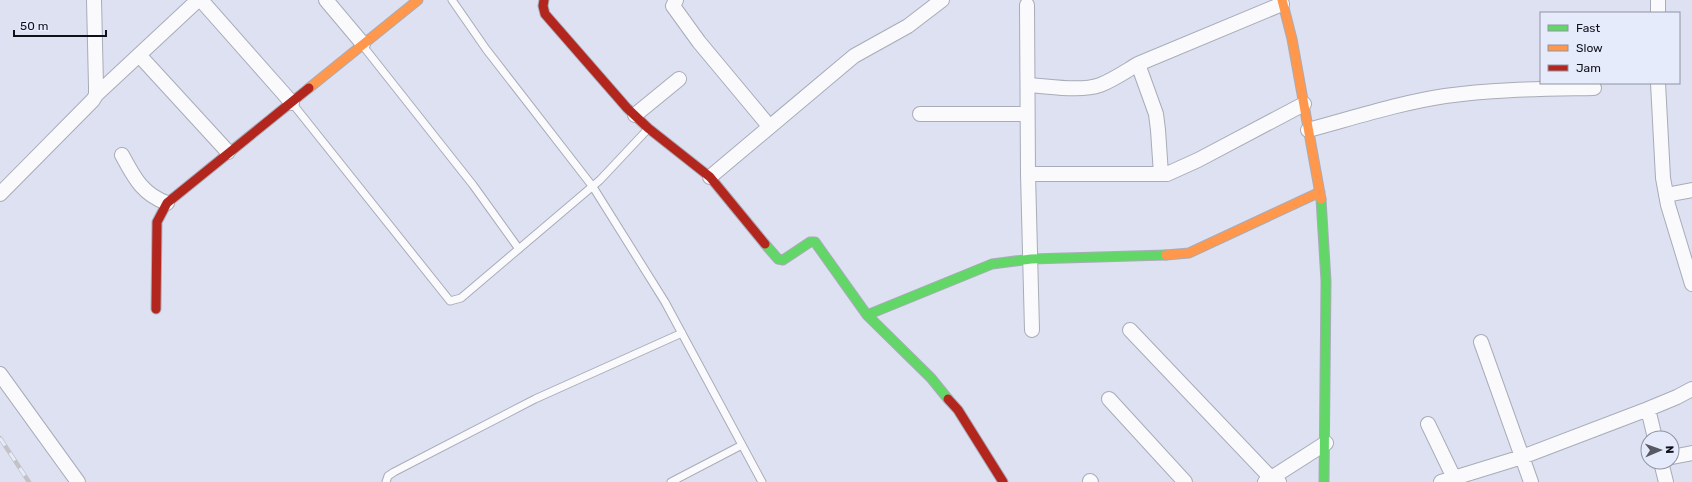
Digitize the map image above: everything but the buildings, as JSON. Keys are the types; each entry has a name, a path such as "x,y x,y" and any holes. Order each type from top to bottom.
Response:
{"street":[{"path":"94,0 96,95"},
{"path":"0,194 88,107 96,95 200,0 292,103"},
{"path":"326,0 362,44"},
{"path":"156,309 157,222 167,202 228,152 292,103 362,44 418,0"},
{"path":"544,0 543,6 545,14 635,115 648,128 710,177 780,261 810,242 815,242 866,315 931,378 958,410 1003,482"},
{"path":"676,0 673,6 699,42 769,126"},
{"path":"710,177 854,56 908,26 942,0"},
{"path":"1658,0 1658,12"},
{"path":"1028,85 1088,87 1099,85 1138,64 1282,2 1292,39 1320,192 1326,281 1326,443 1324,482"},
{"path":"1027,5 1027,114 1032,330"},
{"path":"139,55 228,152"},
{"path":"1138,64 1156,114 1160,174"},
{"path":"635,115 679,79"},
{"path":"1658,84 1660,149 1666,195 1692,284"},
{"path":"1308,130 1423,100 1445,96 1594,88"},
{"path":"1028,174 1160,174 1172,171 1198,160 1304,104"},
{"path":"920,114 1027,114"},
{"path":"122,155 130,170 147,192 155,198 167,202"},
{"path":"1666,195 1692,190"},
{"path":"866,315 986,266 1003,262 1031,258 1166,256 1189,253 1320,192"},
{"path":"1130,330 1272,481 1326,443"},
{"path":"1481,342 1531,482"},
{"path":"0,374 78,482"},
{"path":"1428,424 1447,480 1522,457 1648,409 1692,389"},
{"path":"1109,399 1185,482"},
{"path":"1648,409 1653,430"},
{"path":"1680,455 1692,453"},
{"path":"1663,470 1666,482"}],"lane":[{"path":"452,0 486,49 593,187 644,268 682,333 762,482"},
{"path":"362,44 473,185 519,249"},
{"path":"292,103 450,301 461,298 593,187 610,171 648,128"},
{"path":"386,482 388,476 394,472 535,399 682,333"},
{"path":"671,482 742,445"}],"railway":[{"path":"0,438 29,482"}],"traffic: fast":[{"path":"1321,199 1326,281 1324,482"},
{"path":"765,244 778,259 783,260 810,242 815,242 867,315 931,378 948,399"},
{"path":"867,315 992,264 1031,259 1166,255"}],"traffic: slow":[{"path":"309,88 418,0"},
{"path":"1282,0 1292,39 1321,199"},
{"path":"1166,255 1189,253 1320,192"}],"traffic: jam":[{"path":"544,0 543,6 545,14 627,108 648,128 710,177 765,244"},
{"path":"156,309 157,222 167,203 309,88"},
{"path":"948,399 958,410 1003,482"}]}
